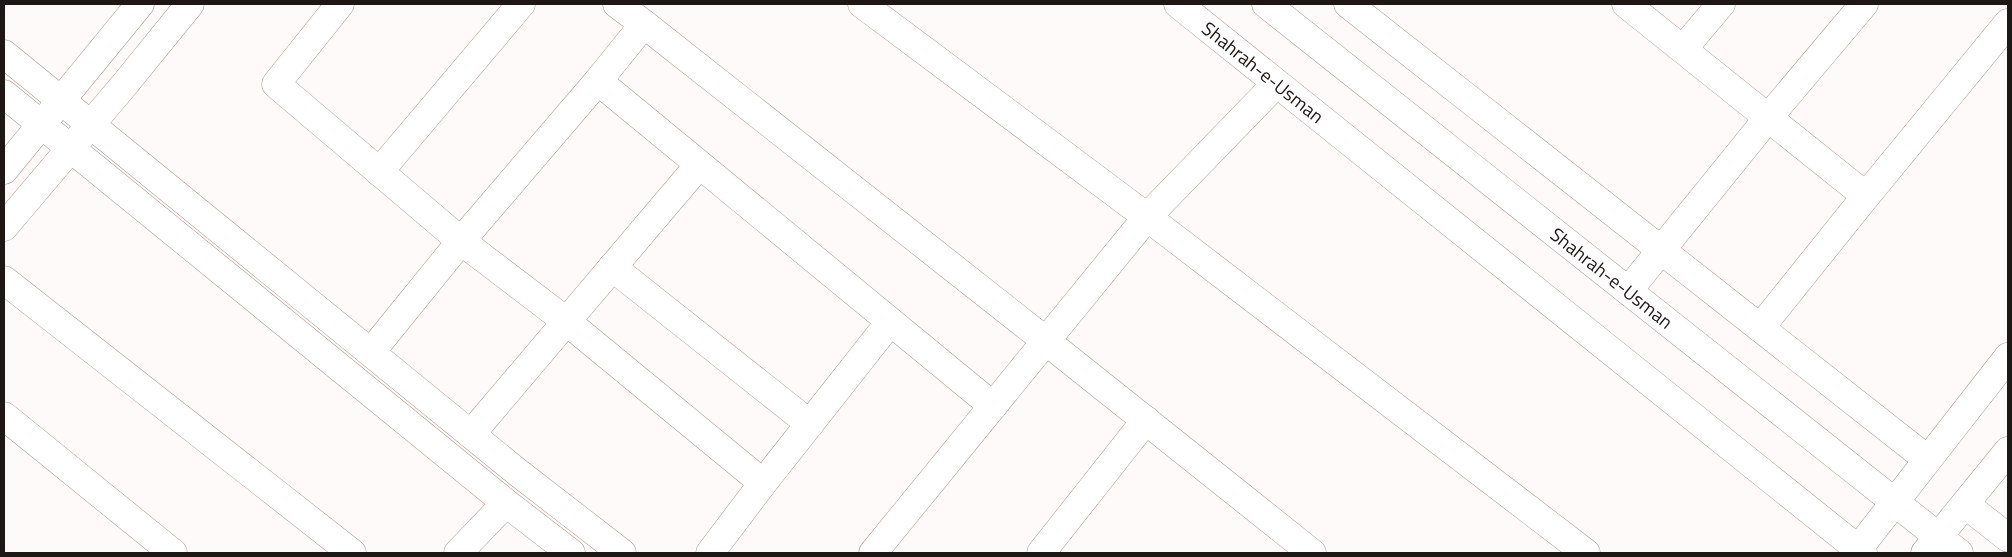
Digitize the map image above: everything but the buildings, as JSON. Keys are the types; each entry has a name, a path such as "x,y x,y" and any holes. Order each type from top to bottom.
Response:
{"street":[{"path":"4,170 140,4"},
{"path":"4,227 190,4"},
{"path":"340,4 276,84 461,241 566,321 762,482"},
{"path":"380,172 521,4"},
{"path":"617,4 1312,553"},
{"path":"862,4 1147,217 1586,553"},
{"name":"Shahrah-e-Usman","path":"1178,4 1859,552"},
{"name":"Shahrah-e-Usman","path":"1266,4 1895,502 1940,548"},
{"path":"1348,4 1927,460"},
{"path":"1626,4 1866,196"},
{"path":"1683,49 1721,4"},
{"path":"1628,291 1768,118 1864,4"},
{"path":"1760,328 2008,23"},
{"path":"371,352 461,241 598,81 644,24"},
{"path":"4,54 471,434 622,553"},
{"path":"598,81 993,406"},
{"path":"873,553 1147,217 1276,84"},
{"path":"4,94 506,503 571,553"},
{"path":"471,434 699,165"},
{"path":"612,267 810,424"},
{"path":"4,280 352,553"},
{"path":"710,553 762,482 890,322"},
{"path":"1859,552 1927,460 2008,357"},
{"path":"5,419 173,553"},
{"path":"1045,552 1146,420"},
{"path":"1940,548 1965,504 2008,450"},
{"path":"458,553 506,503"},
{"path":"1965,504 2008,538"}]}
